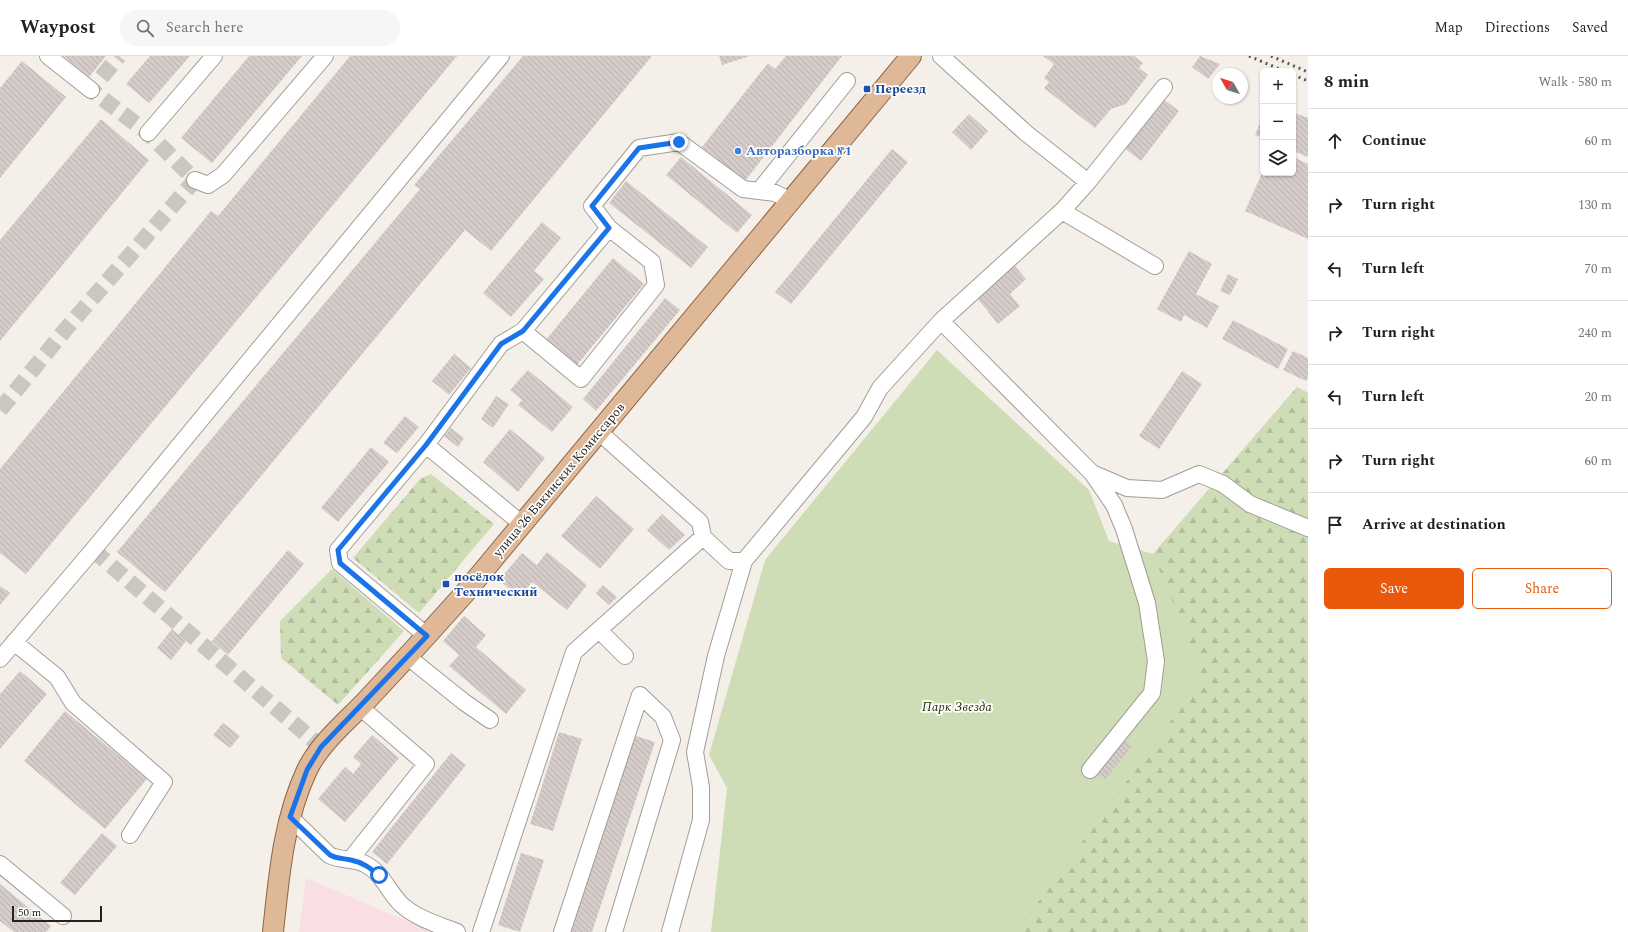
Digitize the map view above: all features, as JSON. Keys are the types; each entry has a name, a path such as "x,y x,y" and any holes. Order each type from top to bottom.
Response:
{"main road":[{"name":"улица 26 Бакинских Комиссаров","path":"273,932 282,852 290,817 307,770 321,747 427,636 599,432 911,56"}],"street":[{"path":"48,56 91,90"},
{"path":"148,133 214,56"},
{"path":"195,180 208,185 223,175 325,56"},
{"path":"0,659 501,56"},
{"path":"941,56 1026,133 1088,182"},
{"path":"759,191 847,81"},
{"path":"670,932 701,820 700,787 695,752 716,656 744,561 864,417 880,388 941,321 1062,211 1088,182 1164,87"},
{"path":"523,331 581,379 656,285 652,262 609,228 592,206 639,148 679,142 743,189 775,193 791,201"},
{"path":"1062,211 1155,266"},
{"path":"427,636 340,563 338,550 426,445 501,344 523,331 609,228"},
{"path":"941,321 1092,473 1114,505 1124,529 1147,603 1156,661 1152,693 1090,770"},
{"path":"599,432 700,522 703,537 729,561 744,561"},
{"path":"426,445 522,524"},
{"path":"1092,473 1127,488 1162,490 1199,474 1223,484 1250,504 1308,528"},
{"path":"481,932 574,652 600,631 703,537"},
{"path":"600,631 625,656"},
{"path":"14,642 57,677 73,703 164,782 130,835"},
{"path":"408,657 490,720"},
{"path":"562,932 640,695 663,718 672,740 614,932"},
{"path":"350,860 426,764 360,707"},
{"path":"290,817 330,855 337,859 350,860 365,864 379,875 402,905 425,919 457,932"},
{"path":"0,864 63,916"}],"shaded area":[{"path":"306,878 433,932 299,932"}],"green space":[{"name":"Парк Звезда","path":"937,350 1089,490 1109,541 1153,554 1297,387 1308,393 1308,932 711,932 727,788 709,755 765,560"},
{"path":"1297,387 1308,393 1308,932 1016,932 1203,677 1153,554"},
{"path":"431,474 494,524 419,613 353,558 420,479"},
{"path":"332,569 404,631 338,705 281,658 280,621"}],"building":[{"path":"64,56 106,56 89,77"},
{"path":"150,56 190,56 149,103 126,84"},
{"path":"249,56 302,56 212,163 181,138"},
{"path":"350,56 457,56 26,574 0,553 0,469 211,211 218,216"},
{"path":"523,56 652,56 491,251 465,230 165,592 117,552 420,189 414,185"},
{"path":"719,56 750,56 722,65"},
{"path":"786,56 842,56 745,181 702,147 768,63 775,69"},
{"path":"1043,56 1134,56 1143,63 1139,68 1148,75 1126,104 1111,109 1095,128 1044,88 1049,82 1044,78 1054,64"},
{"path":"1200,56 1220,64 1217,68 1212,68 1212,74 1208,79 1192,67"},
{"path":"22,61 66,97 0,178 0,88"},
{"path":"1162,98 1179,111 1141,161 1124,148"},
{"path":"1296,113 1308,118 1308,157 1296,152"},
{"path":"969,114 988,131 971,150 952,132"},
{"path":"101,119 149,160 0,341 0,240"},
{"path":"1260,123 1260,137 1255,135"},
{"path":"892,149 908,162 791,304 775,292"},
{"path":"681,157 752,215 737,233 666,175"},
{"path":"1296,158 1308,164 1308,239 1245,211 1261,176 1296,176"},
{"path":"626,181 708,247 691,268 609,203"},
{"path":"542,222 561,238 534,271 544,279 511,317 483,293"},
{"path":"1189,251 1212,264 1196,294 1219,306 1207,328 1184,315 1181,322 1157,309"},
{"path":"613,258 644,284 576,366 545,341"},
{"path":"1015,266 1026,279 1010,294 1020,306 998,324 977,298"},
{"path":"1228,274 1238,279 1230,295 1220,291"},
{"path":"665,298 680,310 596,411 583,399"},
{"path":"1233,320 1288,349 1278,369 1222,339"},
{"path":"1293,351 1308,358 1308,378 1306,381 1283,370"},
{"path":"454,354 471,368 449,395 432,381"},
{"path":"528,370 573,407 552,432 518,405 522,400 510,390"},
{"path":"1182,371 1202,384 1159,449 1139,436"},
{"path":"496,396 509,404 493,428 481,419"},
{"path":"405,416 419,427 397,453 383,443"},
{"path":"451,428 464,438 458,447 444,436"},
{"path":"510,429 545,458 518,492 483,462"},
{"path":"371,447 389,462 338,522 321,508"},
{"path":"596,496 634,529 600,569 561,536"},
{"path":"662,514 685,535 669,550 647,530"},
{"path":"288,550 304,564 228,655 212,641"},
{"path":"547,552 587,585 567,610 532,582 520,597 499,580 522,553 537,565"},
{"path":"603,585 617,597 609,605 596,593"},
{"path":"0,586 10,593 0,605"},
{"path":"464,616 486,635 476,647 526,690 506,714 449,666 459,655 443,641"},
{"path":"172,629 186,641 171,660 157,648"},
{"path":"20,671 47,694 0,749 0,694"},
{"path":"65,711 147,779 105,829 24,761"},
{"path":"223,723 240,736 230,748 213,735"},
{"path":"559,732 582,739 553,831 530,824"},
{"path":"372,735 399,758 345,822 318,799 345,767 353,774 361,764 353,757"},
{"path":"633,735 655,742 592,932 569,932"},
{"path":"1123,738 1132,746 1105,780 1096,773"},
{"path":"451,753 466,765 387,864 372,852"},
{"path":"102,833 117,846 75,895 60,883"},
{"path":"521,853 544,860 520,932 498,925"},
{"path":"0,884 51,926 46,932 14,932 0,921"}],"tunnel":[{"path":"0,410 65,330 195,180 148,133 91,90 119,56"},
{"path":"93,550 321,747"}],"railway":[{"path":"1249,56 1277,68"},
{"path":"1271,56 1308,72"},
{"path":"1296,76 1308,81"}],"place":[{"name":"Переезд","path":"867,89"},
{"name":"Авторазборка №1","path":"738,151"},
{"name":"посёлок Технический","path":"446,584"}],"route":[{"path":"379,875 365,864 350,860 337,859 330,855 290,817 307,770 321,747 427,636 340,563 338,550 426,445 501,344 523,331 609,228 592,206 639,148 679,142"}]}
